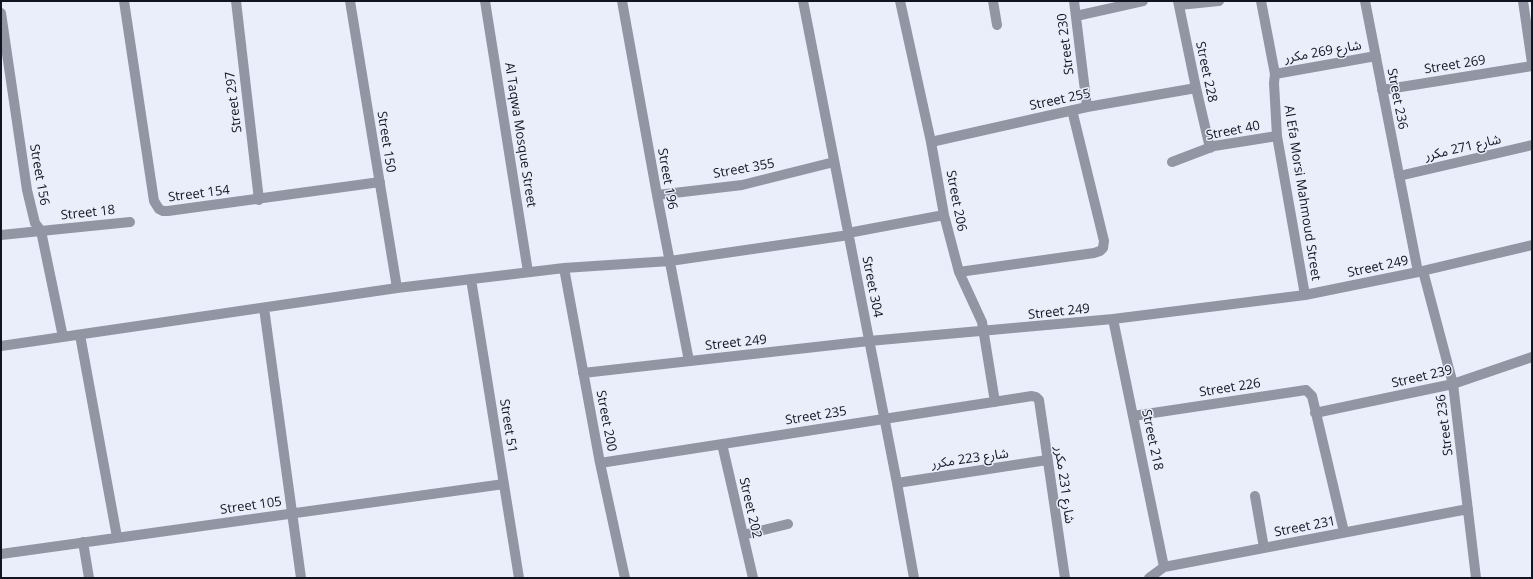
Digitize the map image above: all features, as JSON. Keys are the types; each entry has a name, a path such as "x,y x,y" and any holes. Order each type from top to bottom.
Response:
{"street":[{"name":"Street 154","path":"124,1 154,201 163,211 168,212 258,200 380,182"},
{"name":"Street 297","path":"236,1 258,200"},
{"name":"Street 150","path":"350,1 397,288"},
{"name":"Al Taqwa Mosque Street","path":"485,1 528,272"},
{"name":"Street 196","path":"622,1 689,361"},
{"name":"Street 304","path":"803,1 885,419 914,578"},
{"name":"Street 206","path":"900,1 931,142 944,214 959,272 982,322 995,402"},
{"path":"993,1 997,24"},
{"name":"Street 230","path":"1074,1 1086,107"},
{"path":"1076,16 1143,1"},
{"path":"1179,3 1219,1"},
{"name":"Al Efa Morsi Mahmoud Street","path":"1261,1 1276,74 1274,83 1278,136 1305,296"},
{"name":"Street 236","path":"1365,1 1399,176 1420,272 1453,384 1476,578"},
{"path":"1523,1 1532,65"},
{"name":"Street 228","path":"1179,3 1210,148"},
{"name":"Street 156","path":"1,13 27,190 35,223 41,231 63,337"},
{"name":"شارع 269 مكرر","path":"1276,74 1376,56"},
{"name":"Street 269","path":"1382,90 1532,65"},
{"name":"Street 255","path":"931,142 1086,107 1196,88"},
{"path":"959,272 1094,253 1103,248 1104,241 1072,110"},
{"name":"Street 40","path":"1172,162 1210,148 1278,136"},
{"name":"شارع 271 مكرر","path":"1399,176 1532,145"},
{"name":"Street 355","path":"657,194 742,185 834,162"},
{"path":"1,346 397,288 564,268 670,261 848,234 944,214"},
{"name":"Street 18","path":"1,235 130,222"},
{"name":"Street 249","path":"583,373 869,341 984,332 1113,319 1305,296 1420,272 1532,245"},
{"name":"Street 200","path":"564,268 600,463 625,578"},
{"name":"Street 51","path":"472,279 519,578"},
{"path":"264,308 301,578"},
{"name":"Street 218","path":"1113,319 1164,567"},
{"path":"80,335 117,537"},
{"name":"Street 239","path":"1315,413 1453,384 1532,357"},
{"name":"Street 226","path":"1133,416 1302,390 1312,396 1315,413"},
{"name":"Street 235","path":"600,463 1032,396 1036,397"},
{"name":"شارع 231 مكرر","path":"1036,397 1039,400 1064,578"},
{"path":"1315,413 1344,532"},
{"name":"Street 202","path":"722,444 753,578"},
{"name":"شارع 223 مكرر","path":"897,482 1047,460"},
{"name":"Street 105","path":"1,554 504,484"},
{"path":"1255,496 1264,548"},
{"name":"Street 231","path":"1149,578 1164,567 1468,508"},
{"path":"743,535 788,524"},
{"path":"83,542 89,578"}]}
